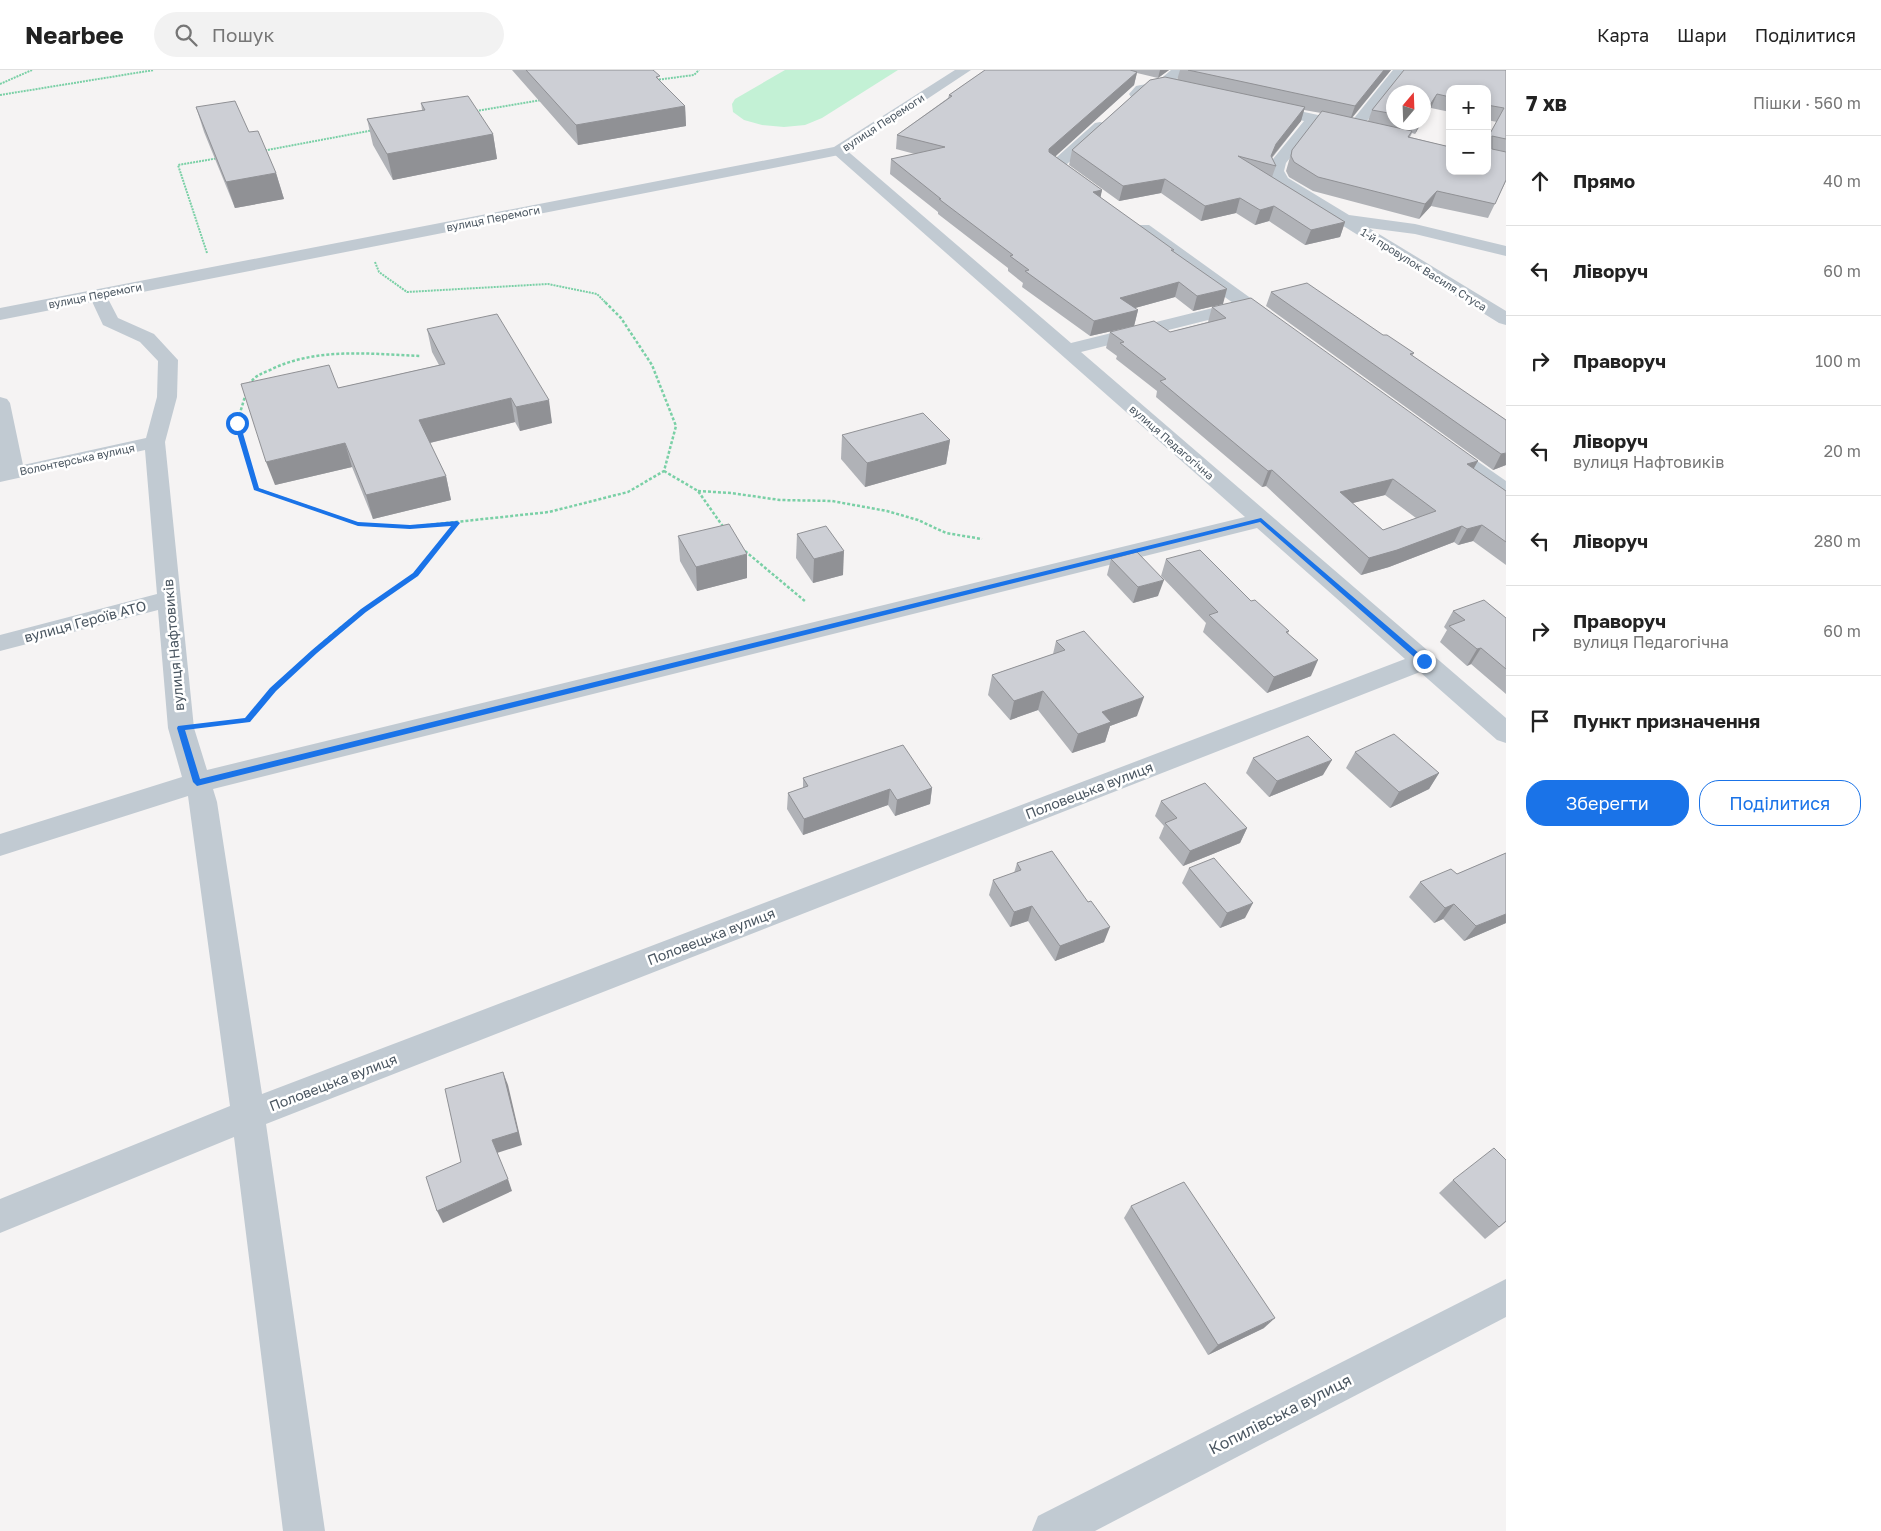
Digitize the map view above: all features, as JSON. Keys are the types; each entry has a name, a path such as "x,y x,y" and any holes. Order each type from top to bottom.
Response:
{"street":[{"name":"вулиця Перемоги","path":"0,314 839,151 964,70"},
{"path":"1096,194 1056,165 1141,89 1162,85 1179,70"},
{"path":"1354,128 1400,70"},
{"path":"1133,78 1181,89"},
{"path":"1256,106 1374,132"},
{"name":"1-й провулок Василя Стуса","path":"1313,119 1278,162 1276,171 1282,181 1506,319"},
{"name":"вулиця Педагогічна","path":"839,151 1506,733"},
{"path":"1128,218 1280,328"},
{"name":"1-й провулок Василя Стуса","path":"1342,219 1415,229 1506,251"},
{"name":"вулиця Нафтовиків","path":"98,295 110,321 147,338 168,360 167,396 155,442 180,728 203,802 304,1531"},
{"path":"1066,350 1248,305"},
{"path":"0,403 12,462 6,475"},
{"path":"1433,439 1506,491"},
{"name":"Волонтерська вулиця","path":"6,475 155,442"},
{"path":"0,845 197,782 1261,520"},
{"name":"вулиця Героїв АТО","path":"0,643 169,599"},
{"name":"Половецька вулиця","path":"0,1216 248,1116 1424,661"},
{"name":"Копилівська вулиця","path":"1053,1531 1506,1297"}],"path":[{"path":"0,84 32,70"},
{"path":"0,95 154,70"},
{"path":"651,81 694,75 699,70"},
{"path":"467,113 542,100"},
{"path":"261,151 382,129"},
{"path":"208,256 178,165 224,157"},
{"path":"367,243 379,272 406,292 548,284 597,294 621,318 652,365 676,426 664,470 628,492 567,508 549,512 410,527 358,524 256,489 237,423 243,400 252,378 288,362 330,355 361,353 421,356"},
{"path":"664,470 698,491 728,533"},
{"path":"698,491 731,493 780,500 832,501 887,511 918,520 946,532 982,539"},
{"path":"180,728 247,720 273,690 315,651 363,611 416,574 457,523"},
{"path":"740,546 806,602"}],"green space":[{"path":"785,70 898,70 822,118 805,125 784,127 762,125 744,120 733,112 732,104 735,99"}],"building":[{"path":"526,70 653,70 660,76 656,77 685,106 576,125"},
{"path":"985,70 1130,70 1137,72 1049,149 1049,152 1102,190 1093,192 1227,289 1197,296 1179,282 1120,298 1138,310 1094,321 1025,271 1029,270 1010,256 1013,255 939,199 941,199 891,159 945,147 897,135"},
{"path":"1188,70 1384,70 1355,106"},
{"path":"1404,70 1506,70 1506,139 1492,136 1492,149 1506,152 1506,180 1495,204 1437,191 1425,204 1318,177 1294,162 1291,156 1292,150 1322,111 1386,125 1386,130 1412,131 1408,137 1446,146 1446,175 1491,175 1491,132 1504,108 1491,106 1491,85 1446,85 1446,96 1437,94 1431,103 1431,85 1392,85"},
{"path":"1165,77 1305,107 1276,144 1271,156 1276,166 1238,156 1345,222 1311,230 1274,206 1260,210 1240,198 1205,206 1165,179 1123,186 1072,150 1150,80"},
{"path":"1386,92 1386,113 1372,110"},
{"path":"468,96 493,134 387,154 367,119 425,110 421,103"},
{"path":"235,101 249,132 258,131 276,173 226,182 196,107"},
{"path":"1307,283 1383,335 1387,335 1414,353 1410,354 1506,420 1506,453 1501,454 1271,292"},
{"path":"1251,298 1478,461 1467,464 1506,491 1506,542 1482,525 1467,529 1462,526 1397,550 1369,558 1272,470 1268,471 1160,381 1166,379 1120,343 1124,342 1110,332 1154,321 1170,332 1226,318 1212,307","holes":["1393,479 1436,511 1383,530 1340,492"]},
{"path":"497,314 549,400 516,407 511,398 419,420 446,476 366,495 345,443 266,462 241,384 329,365 338,388 445,364 427,329"},
{"path":"923,413 950,440 867,463 842,435"},
{"path":"729,524 747,554 696,567 678,536"},
{"path":"826,526 844,551 814,559 797,534"},
{"path":"1200,550 1251,601 1255,600 1289,631 1286,632 1318,660 1274,677 1209,615 1218,612 1166,559"},
{"path":"1137,552 1164,580 1138,587 1111,559"},
{"path":"1484,600 1506,618 1506,669 1481,648 1477,649 1449,626 1465,620 1453,611"},
{"path":"1084,631 1144,697 1102,712 1111,722 1078,734 1043,691 1014,701 992,675 1065,650 1056,641"},
{"path":"1394,734 1439,773 1399,792 1355,752"},
{"path":"1308,736 1332,760 1277,781 1253,758"},
{"path":"903,745 932,788 897,800 890,789 804,819 788,793 808,786 803,778"},
{"path":"1205,783 1247,828 1190,851 1165,823 1177,818 1161,801"},
{"path":"1052,851 1088,902 1091,901 1110,927 1060,946 1032,906 1014,912 993,880 1021,870 1017,863"},
{"path":"1506,853 1506,914 1476,926 1454,904 1445,908 1420,882 1451,869 1457,874"},
{"path":"1214,858 1253,903 1227,913 1189,868"},
{"path":"503,1072 518,1132 492,1140 508,1179 437,1211 426,1177 461,1162 445,1089"},
{"path":"1494,1148 1506,1160 1506,1221 1499,1227 1453,1180"},
{"path":"1184,1182 1275,1318 1218,1345 1131,1206"}],"route":[{"path":"237,423 256,489 358,524 410,527 457,523 416,574 363,611 315,651 273,690 247,720 180,728 197,782 1261,520 1424,661"}]}
